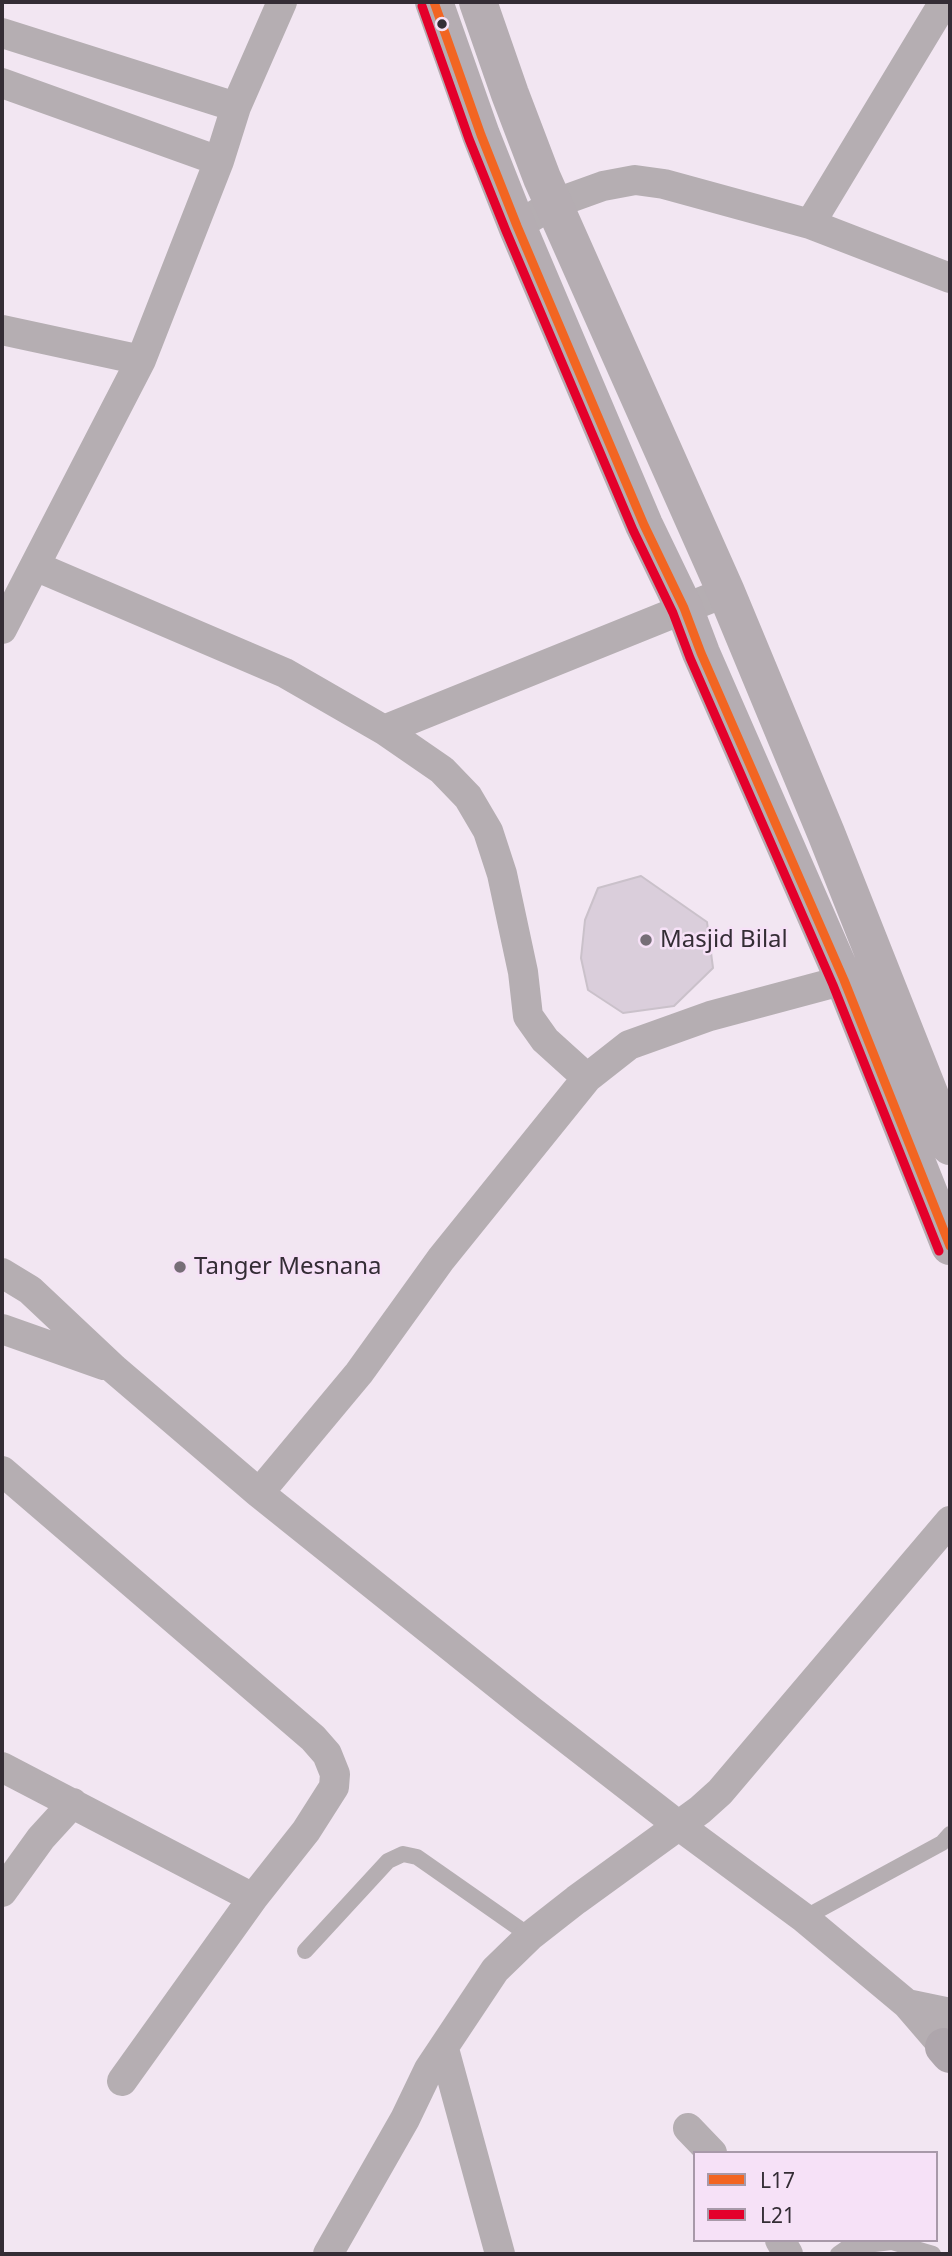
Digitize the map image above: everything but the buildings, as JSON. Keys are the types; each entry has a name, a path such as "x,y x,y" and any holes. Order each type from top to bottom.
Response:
{"main road":[{"path":"434,2 481,135 517,226 644,525 684,608 701,653 844,980 950,1246"},
{"path":"478,2 553,204 726,592 950,1146"}],"street":[{"path":"2,629 141,360 219,161 236,107 282,2"},
{"path":"810,224 944,2"},
{"path":"2,33 236,107"},
{"path":"2,83 219,161"},
{"path":"517,226 553,204 603,186 635,180 677,188 810,224 950,278"},
{"path":"2,330 141,360"},
{"path":"35,566 285,673 384,730 442,770 468,797 488,831 502,874 523,972 528,1016 545,1040 587,1078"},
{"path":"384,730 726,592"},
{"path":"259,1493 359,1373 441,1259 587,1078 629,1045 710,1016 881,970"},
{"path":"2,1273 30,1290 114,1368 259,1493 530,1710 678,1825 804,1918 949,2041"},
{"path":"2,1329 114,1368"},
{"path":"2,1471 313,1738 334,1767 334,1787 306,1831 253,1898 122,2081"},
{"path":"328,2254 405,2119 429,2069 495,1970 530,1936 700,1810 739,1772 950,1521"},
{"path":"2,1767 253,1898"},
{"path":"2,1892 41,1838 73,1803"},
{"path":"444,2049 500,2254"},
{"path":"688,2127 710,2151"}],"lane":[{"path":"804,1918 943,1843 950,1833"},
{"path":"305,1951 388,1861 403,1854 417,1857 530,1936"},
{"path":"838,2254 848,2248 892,2242 933,2254"}],"transit line":[{"name":"L17","path":"434,2 481,135 517,226 644,525 684,608 701,653 844,980 950,1246"},
{"name":"L21","path":"422,6 469,139 506,231 633,530 673,613 690,658 833,985 939,1251"}],"place":[{"name":"Masjid Bilal","path":"646,940"},
{"name":"Tanger Mesnana","path":"180,1267"}]}
